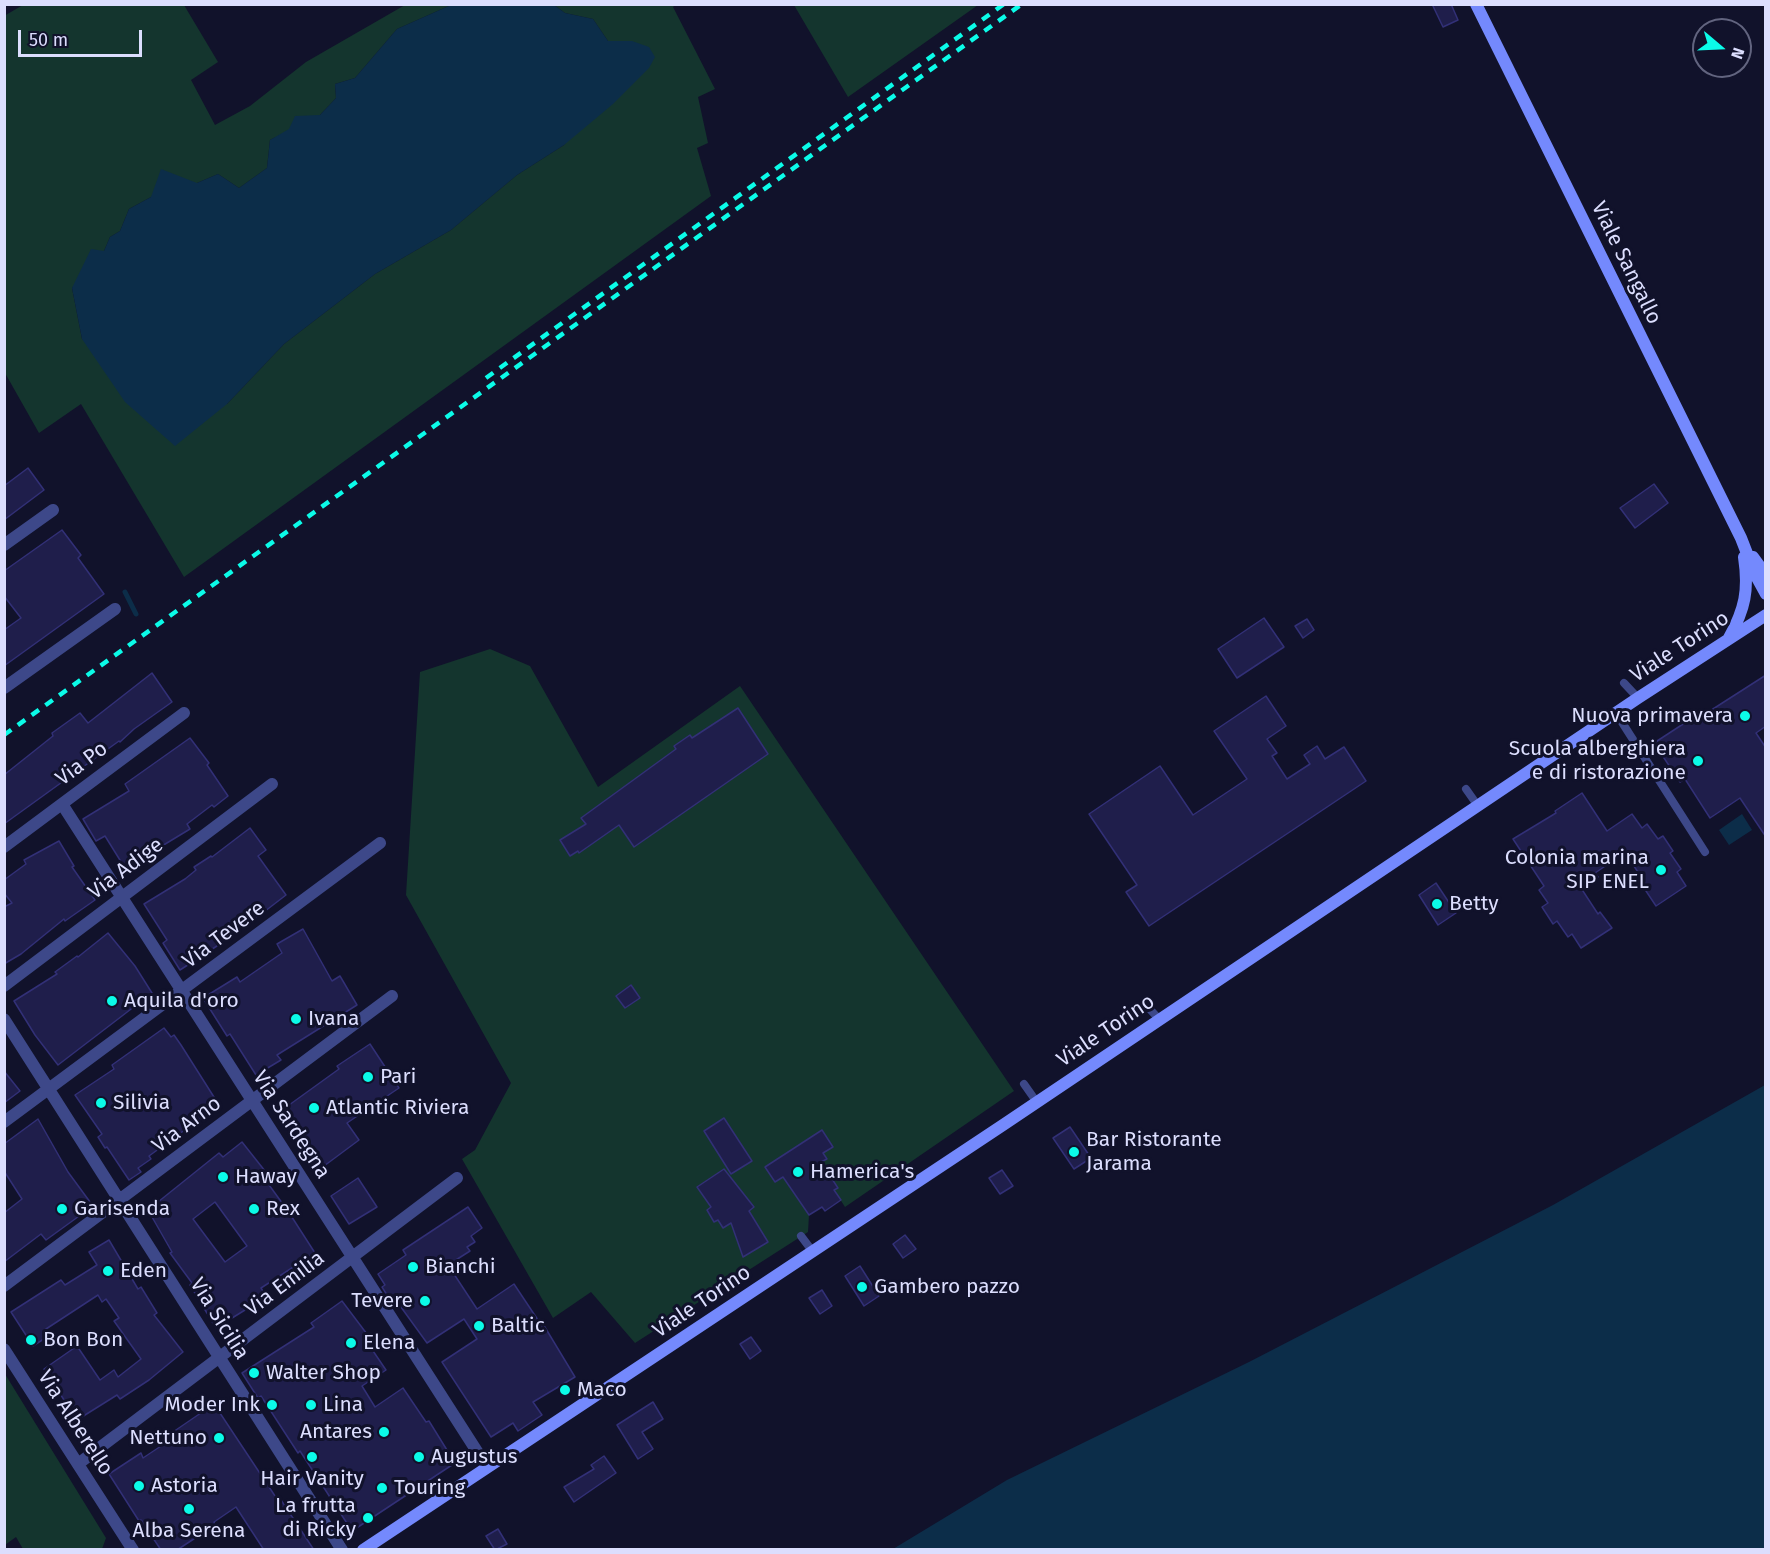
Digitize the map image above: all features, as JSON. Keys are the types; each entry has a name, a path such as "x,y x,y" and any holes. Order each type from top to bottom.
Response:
{"street":[{"name":"Viale Sangallo","path":"1476,4 1741,538 1755,574 1766,594"},
{"path":"4,545 53,510"},
{"name":"Viale Sangallo","path":"1741,538 1766,566"},
{"name":"Viale Sangallo","path":"1741,538 1766,575"},
{"name":"Viale Sangallo","path":"1728,639 1741,617 1745,599 1745,563 1741,538"},
{"path":"4,688 115,609"},
{"name":"Viale Torino","path":"363,1550 813,1252 1638,698 1766,615"},
{"name":"Via Po","path":"4,848 184,712"},
{"name":"Via Adige","path":"4,986 272,784"},
{"name":"Via Sardegna","path":"62,804 488,1467"},
{"name":"Via Tevere","path":"4,1122 380,843"},
{"name":"Via Arno","path":"4,1286 392,996"},
{"name":"Via Sicilia","path":"4,1019 342,1550"},
{"name":"Via Emilia","path":"78,1464 457,1178"},
{"name":"Via Alberello","path":"4,1349 133,1550"}],"lane":[{"path":"1624,683 1638,698"},
{"path":"1616,713 1705,852"},
{"path":"1466,789 1478,806"},
{"path":"1144,1003 1159,1019"},
{"path":"1024,1084 1036,1101"},
{"path":"801,1236 813,1252"}],"green space":[{"path":"23,5 184,5 218,62 191,80 215,125 250,106 306,62 405,5 451,5 397,29 355,78 335,84 336,98 320,115 270,140 267,168 239,188 218,174 151,197 129,209 120,231 110,237 104,251 72,288 82,339 227,404 284,344 375,274 451,230 517,175 564,145 631,41 608,41 593,19 565,13 554,5 675,5 673,7 715,89 698,97 708,143 697,148 711,196 184,577 81,404 39,433 5,373 4,16"},
{"path":"794,5 978,5 848,97"},
{"path":"490,649 530,666 598,787 740,686 1014,1091 845,1207 834,1190 838,1187 821,1162 827,1159 823,1153 832,1147 766,1168 775,1182 783,1177 809,1215 808,1232 635,1343 591,1292 553,1318 462,1159 475,1150 511,1083 406,895 420,672"},
{"path":"5,1374 106,1538 102,1549 23,1549 16,1537 5,1545"}],"water":[{"path":"451,5 554,5 565,13 593,19 608,41 632,41 649,47 655,57 649,68 613,104 564,145 517,175 451,230 375,274 284,344 227,404 175,446 125,402 82,339 72,288 91,249 104,251 110,237 120,231 129,209 151,197 161,169 197,183 218,174 239,188 267,168 270,140 289,129 295,116 320,115 336,98 335,84 355,78 397,29"},
{"path":"1742,814 1752,830 1729,845 1719,830"},
{"path":"1765,1085 1765,1549 893,1549 1007,1480 1249,1362 1553,1205"}],"building":[{"path":"1432,4 1451,4 1458,20 1443,27"},
{"path":"28,468 44,490 4,520 4,486"},
{"path":"1654,484 1668,503 1635,528 1620,508"},
{"path":"62,530 81,555 78,558 104,594 4,666 4,630 21,618 4,596 4,571"},
{"path":"1264,618 1284,647 1237,678 1218,649"},
{"path":"1307,619 1314,630 1303,638 1295,626"},
{"path":"152,673 172,702 120,742 4,824 4,775 53,736 52,733 80,713 88,723"},
{"path":"1766,675 1766,726 1756,733 1766,748 1766,837 1740,798 1710,818 1685,779 1680,782 1654,743 1700,713 1702,716"},
{"path":"1266,696 1286,726 1267,739 1277,753 1272,756 1287,779 1310,764 1304,755 1317,746 1325,759 1344,747 1366,781 1149,926 1126,892 1137,885 1089,814 1160,766 1193,815 1247,779 1214,731"},
{"path":"738,708 768,754 634,847 619,825 579,853 578,851 570,856 560,840 586,824 581,818 676,749 674,746 690,735 692,738"},
{"path":"190,738 209,763 207,765 228,796 187,824 190,829 157,849 160,853 128,873 105,836 96,841 83,819 129,791 125,784"},
{"name":"Colonia marina SIP ENEL","path":"1582,793 1607,831 1632,814 1642,828 1647,824 1658,839 1663,836 1673,851 1670,853 1681,869 1677,872 1686,886 1656,906 1646,891 1649,889 1630,860 1628,861 1623,854 1595,873 1598,877 1581,888 1598,914 1600,912 1612,928 1581,948 1572,934 1568,937 1557,921 1553,924 1542,907 1548,903 1539,890 1544,886 1513,839 1556,813 1555,811"},
{"path":"250,828 266,850 258,856 286,895 260,915 218,941 220,944 180,970 163,943 167,940 144,904 185,879 196,870 194,867 212,857"},
{"path":"59,841 74,866 72,867 95,900 65,921 64,919 21,954 4,964 4,907 12,903 4,893 4,880 26,864 24,860"},
{"name":"Betty","path":"1436,883 1456,913 1438,925 1419,895"},
{"path":"303,929 332,981 340,976 357,1005 277,1055 281,1060 256,1075 230,1034 227,1036 203,998 237,977 240,982 282,953 277,944"},
{"path":"108,933 135,966 152,993 58,1065 35,1035 14,1001 57,974 55,972"},
{"path":"631,985 640,998 625,1008 616,996"},
{"path":"164,1028 171,1037 174,1035 219,1105 149,1156 151,1159 138,1168 141,1172 129,1180 98,1137 102,1134 75,1095 114,1069 112,1065"},
{"path":"370,1044 399,1088 347,1123 359,1140 320,1169 278,1113 339,1069 337,1066"},
{"path":"4,1071 20,1091 4,1103"},
{"path":"724,1118 752,1161 731,1174 704,1131"},
{"path":"38,1119 68,1172 93,1206 46,1240 41,1234 4,1262 4,1213 22,1199 4,1171 4,1144"},
{"name":"Bar Ristorante Jarama","path":"1070,1127 1091,1158 1074,1169 1053,1138"},
{"name":"Hamerica's","path":"822,1130 833,1147 823,1153 827,1159 821,1162 838,1188 834,1190 841,1200 825,1211 822,1207 809,1215 783,1177 775,1182 765,1167"},
{"path":"242,1142 265,1171 261,1174 315,1253 261,1288 265,1294 216,1328 190,1285 192,1283 170,1253 172,1252 148,1210 219,1153 223,1157","holes":["215,1202 247,1246 225,1262 193,1219"]},
{"path":"724,1169 754,1207 749,1211 768,1242 743,1257 731,1223 723,1228 718,1220 714,1222 707,1210 711,1207 697,1187"},
{"path":"1002,1170 1013,1186 1000,1194 989,1178"},
{"path":"358,1178 377,1207 349,1224 331,1196"},
{"path":"468,1207 482,1228 471,1236 475,1242 467,1247 470,1251 448,1265 477,1309 514,1284 538,1320 540,1319 575,1377 533,1402 542,1415 518,1431 513,1423 491,1437 442,1362 477,1339 464,1319 427,1343 398,1303 394,1306 382,1287 385,1285 378,1274 406,1255 403,1250"},
{"path":"905,1235 916,1249 903,1258 893,1244"},
{"path":"109,1240 138,1289 141,1287 157,1313 154,1315 183,1352 149,1380 120,1399 117,1395 77,1420 44,1369 77,1346 100,1380 114,1370 118,1377 141,1359 114,1321 119,1318 106,1299 102,1302 98,1295 46,1329 50,1335 33,1346 11,1312 61,1280 65,1285 97,1265 89,1252"},
{"name":"Gambero pazzo","path":"860,1266 879,1296 864,1306 845,1276"},
{"path":"822,1290 832,1306 820,1314 809,1298"},
{"path":"342,1301 373,1342 369,1345 386,1370 362,1386 375,1407 403,1388 426,1422 429,1421 455,1463 352,1531 300,1451 298,1453 261,1396 258,1398 242,1373 314,1327 311,1323"},
{"path":"751,1337 761,1351 750,1359 740,1344"},
{"path":"653,1402 663,1419 642,1432 653,1449 638,1459 617,1425"},
{"path":"214,1404 314,1550 264,1550 236,1507 214,1522 215,1525 177,1550 161,1550 141,1520 139,1521 109,1474 141,1453 143,1458 176,1436 173,1432"},
{"path":"604,1456 616,1473 574,1502 564,1487 594,1469 591,1465"},
{"path":"498,1529 507,1544 495,1550 486,1536"}],"waterway":[{"path":"125,592 136,614"}],"railway":[{"path":"486,378 1004,4"},
{"path":"4,735 1022,4"}],"place":[{"name":"Nuova primavera","path":"1745,716"},
{"name":"Scuola alberghiera e di ristorazione","path":"1698,761"},
{"name":"Colonia marina SIP ENEL","path":"1661,870"},
{"name":"Betty","path":"1437,904"},
{"name":"Aquila d'oro","path":"112,1001"},
{"name":"Ivana","path":"296,1019"},
{"name":"Pari","path":"368,1077"},
{"name":"Silivia","path":"101,1103"},
{"name":"Atlantic Riviera","path":"314,1108"},
{"name":"Bar Ristorante Jarama","path":"1074,1152"},
{"name":"Hamerica's","path":"798,1172"},
{"name":"Haway","path":"223,1177"},
{"name":"Garisenda","path":"62,1209"},
{"name":"Rex","path":"254,1209"},
{"name":"Bianchi","path":"413,1267"},
{"name":"Eden","path":"108,1271"},
{"name":"Gambero pazzo","path":"862,1287"},
{"name":"Tevere","path":"425,1301"},
{"name":"Baltic","path":"479,1326"},
{"name":"Bon Bon","path":"31,1340"},
{"name":"Elena","path":"351,1343"},
{"name":"Walter Shop","path":"254,1373"},
{"name":"Maco","path":"565,1390"},
{"name":"Moder Ink","path":"272,1405"},
{"name":"Lina","path":"311,1405"},
{"name":"Antares","path":"384,1432"},
{"name":"Nettuno","path":"219,1438"},
{"name":"Hair Vanity","path":"312,1457"},
{"name":"Augustus","path":"419,1457"},
{"name":"Astoria","path":"139,1486"},
{"name":"Touring","path":"382,1488"},
{"name":"Alba Serena","path":"189,1509"},
{"name":"La frutta di Ricky","path":"368,1518"}]}
